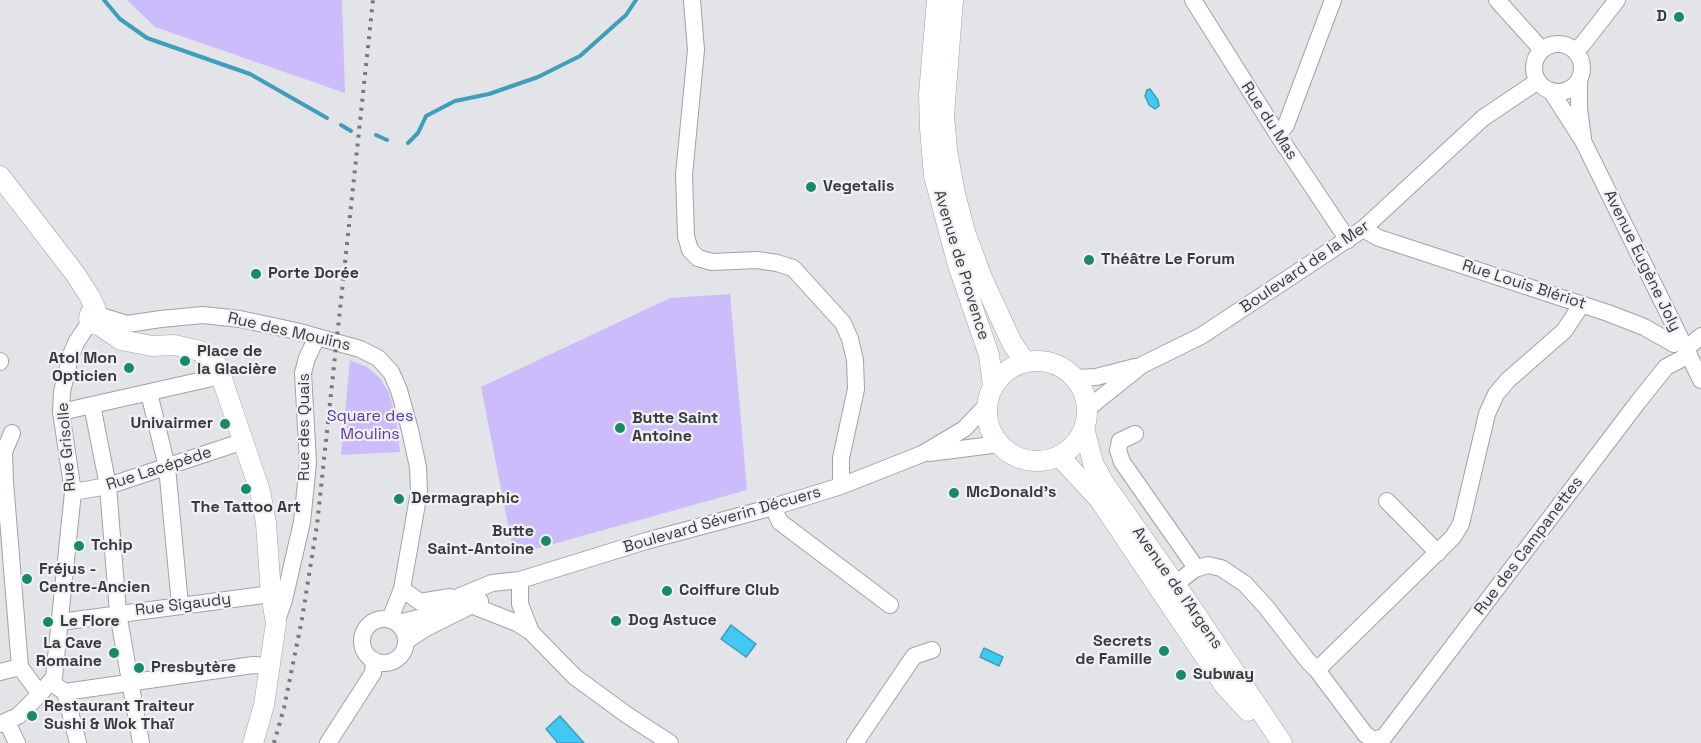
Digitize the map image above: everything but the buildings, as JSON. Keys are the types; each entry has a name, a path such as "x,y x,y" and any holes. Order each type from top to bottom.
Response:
{"main road":[{"name":"Avenue de Provence","path":"937,0 929,94 934,176 958,265 988,355 990,395"},
{"name":"Avenue de Provence","path":"953,0 944,116 955,194 966,235 982,278 1012,343 1025,362"},
{"path":"0,176 76,275 90,297 96,318"},
{"path":"0,193 96,318 115,337 152,346 174,345 200,351 217,365 260,491 266,523 271,594 276,623 264,705 253,743"},
{"path":"1025,362 1047,362 1066,370 1074,378 1085,398 1085,419 1074,444 1059,456 1046,460 1034,461 1009,452 992,432 988,418 990,395 1002,375 1012,367 1025,362"},
{"name":"Avenue de l'Argens","path":"1085,419 1093,463 1224,685 1281,743"},
{"name":"Avenue de l'Argens","path":"1059,456 1099,499 1168,590"}],"street":[{"path":"692,0 696,50 684,175 686,236 690,250 698,258 712,262 757,260 793,268 843,323 855,360 855,389 841,458 841,486"},
{"name":"Rue du Mas","path":"1193,0 1278,135 1348,240"},
{"path":"1278,135 1286,125 1334,0"},
{"path":"1497,0 1542,50"},
{"path":"1575,50 1582,45 1617,0"},
{"path":"1545,86 1534,68 1538,55 1548,46 1562,44 1575,50 1582,65 1579,81"},
{"name":"Boulevard de la Mer","path":"1074,378 1096,377 1142,365 1201,336 1363,229 1483,118 1545,86 1567,90 1579,81"},
{"name":"Avenue Eugène Joly","path":"1579,81 1579,109 1583,141"},
{"name":"Avenue Eugène Joly","path":"1545,86 1583,141 1701,380"},
{"name":"Rue Louis Blériot","path":"1363,229 1379,238 1582,304 1644,327 1685,348"},
{"path":"1168,590 1195,569 1208,565 1221,568 1245,584 1317,670 1453,537 1461,524 1487,414 1496,394 1508,380 1564,331 1582,304"},
{"name":"Rue des Moulins","path":"96,318 127,324 203,315 231,318 318,337 360,349 378,358 391,372 399,390 418,467 419,492 402,589 393,621"},
{"name":"Rue Grisolle","path":"58,687 54,676 72,492 61,412 62,392 70,357 77,341 96,318"},
{"name":"Rue des Campanettes","path":"1317,670 1363,732 1373,740 1384,737 1666,367 1701,336"},
{"name":"Rue des Quais","path":"276,623 284,600 302,522 308,463 303,374 307,358 318,337"},
{"name":"Boulevard de la Mer","path":"1085,419 1142,365"},
{"path":"61,412 221,376"},
{"path":"149,393 167,467 180,605"},
{"name":"Boulevard Séverin Décuers","path":"393,621 423,617 520,580 646,541 774,507 841,486 922,454 964,429 990,395"},
{"path":"93,405 108,486 118,613 141,743"},
{"path":"12,433 4,452 4,513 20,667 40,694"},
{"path":"1135,434 1120,441 1118,450 1122,462 1195,569"},
{"name":"Rue Lacépède","path":"72,492 108,486 244,441"},
{"name":"Boulevard Séverin Décuers","path":"922,454 1000,444"},
{"path":"1387,501 1438,553"},
{"path":"774,507 780,522 890,605"},
{"path":"520,580 520,604 531,632"},
{"path":"402,589 420,602 442,597 465,601 517,623 531,632 575,677 670,743"},
{"name":"Rue Sigaudy","path":"60,622 271,594"},
{"name":"Boulevard Séverin Décuers","path":"406,642 465,601"},
{"path":"376,620 393,621 405,634 406,642 401,655 395,660 381,662 368,656 362,643 365,629 376,620"},
{"path":"855,743 914,656 932,650"},
{"path":"328,743 373,673 374,660"},
{"path":"17,743 4,723 18,716 40,694 58,687 130,684 254,665 271,666"},
{"path":"0,672 20,667"},
{"path":"58,687 78,743"}],"green space":[{"path":"127,0 342,0 345,93 155,27"},
{"path":"730,294 747,490 514,555 481,387 670,298"},
{"name":"Square des Moulins","path":"350,360 367,367 380,378 389,393 396,417 400,452 341,455"}],"water":[{"path":"1150,89 1158,100 1159,106 1155,109 1149,105 1145,96 1147,90"},
{"path":"731,625 756,644 746,657 721,639"},
{"path":"984,648 1003,657 999,666 980,657"},
{"path":"560,716 584,743 558,743 546,729"}],"waterway":[{"path":"104,0 120,19 147,38 250,74 327,118"},
{"path":"408,143 418,133 426,116 455,101 489,94 538,77 580,56 626,15 636,0"},
{"path":"341,125 351,131"},
{"path":"376,135 387,140"}],"railway":[{"path":"274,743 284,708 302,619 317,525 373,0"}],"place":[{"name":"D","path":"1679,17"},
{"name":"Vegetalis","path":"811,187"},
{"name":"Théâtre Le Forum","path":"1089,260"},
{"name":"Porte Dorée","path":"256,274"},
{"name":"Place de la Glacière","path":"185,361"},
{"name":"Atol Mon Opticien","path":"129,368"},
{"name":"Univairmer","path":"225,424"},
{"name":"Butte Saint Antoine","path":"620,428"},
{"name":"The Tattoo Art","path":"246,489"},
{"name":"McDonald's","path":"954,493"},
{"name":"Dermagraphic","path":"399,499"},
{"name":"Butte Saint-Antoine","path":"546,541"},
{"name":"Tchip","path":"79,546"},
{"name":"Fréjus - Centre-Ancien","path":"27,579"},
{"name":"Coiffure Club","path":"667,591"},
{"name":"Dog Astuce","path":"616,621"},
{"name":"Le Flore","path":"48,622"},
{"name":"Secrets de Famille","path":"1164,651"},
{"name":"La Cave Romaine","path":"114,653"},
{"name":"Presbytère","path":"139,668"},
{"name":"Subway","path":"1181,675"},
{"name":"Restaurant Traiteur Sushi & Wok Thaï","path":"32,716"}]}
